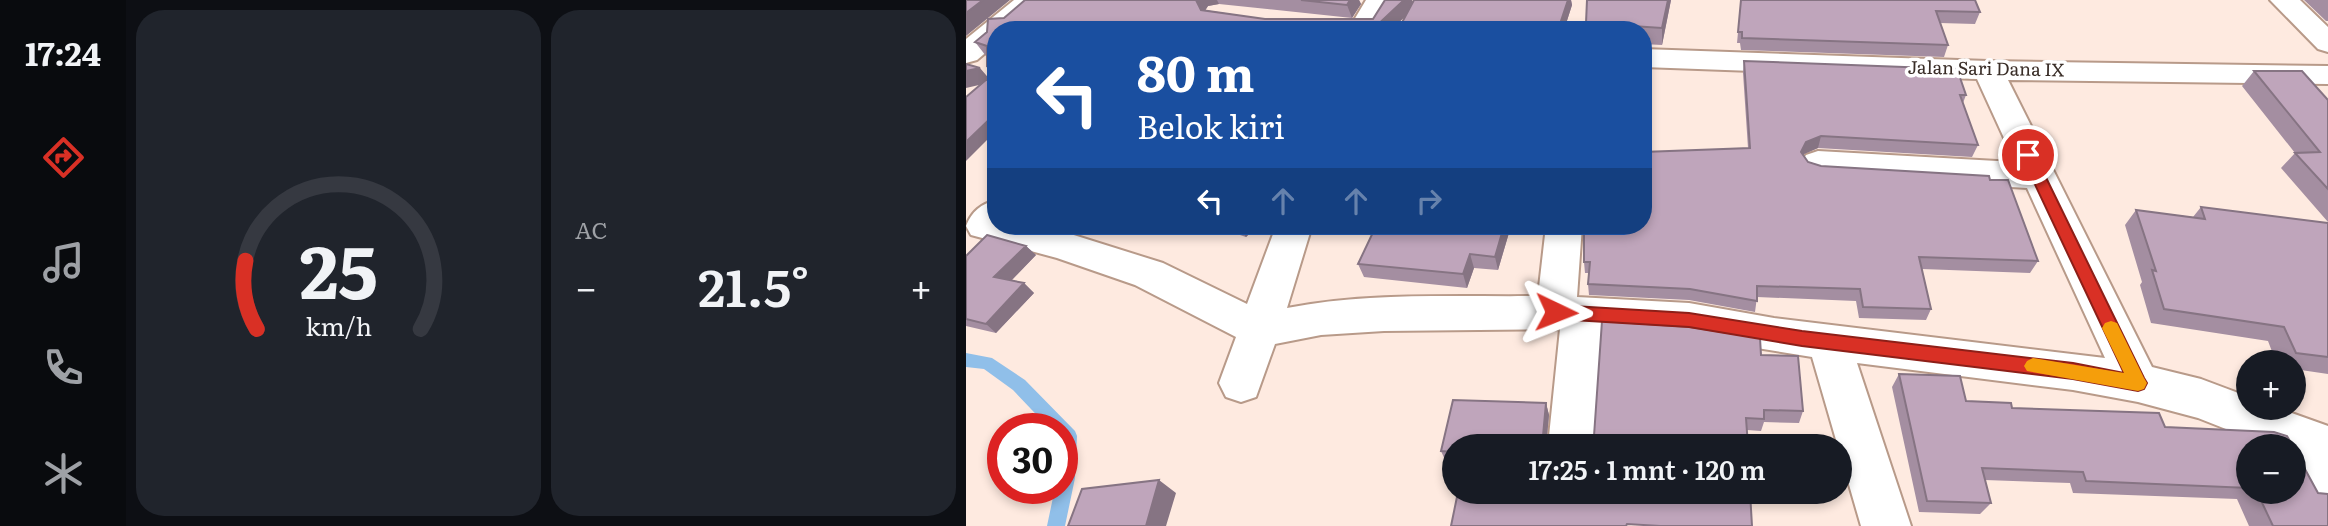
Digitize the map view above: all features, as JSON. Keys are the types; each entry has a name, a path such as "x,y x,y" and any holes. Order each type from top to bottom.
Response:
{"street":[{"path":"1006,21 1031,0"},
{"path":"1358,21 1380,0"},
{"path":"2284,0 2328,43"},
{"path":"966,54 987,37"},
{"name":"Jalan Sari Dana IX","path":"1652,58 1987,69 2328,75"},
{"path":"966,63 987,69"},
{"path":"1987,69 2138,383"},
{"path":"1818,163 2039,176"},
{"path":"1022,235 1149,275 1261,330 1321,318 1384,314 1569,312 1689,320 1829,342 2073,371 2138,383 2201,399 2324,458"},
{"path":"1241,383 1261,330 1290,235"},
{"path":"1565,235 1572,434"},
{"path":"1829,342 1886,526"}],"building":[{"path":"966,0 983,0 966,13"},
{"path":"1025,0 1196,0 1201,10 1265,19 1373,19 1385,0 1404,0 1382,21 988,21 1004,18"},
{"path":"1301,0 1350,0 1347,5"},
{"path":"1414,0 1568,0 1561,21 1403,21"},
{"path":"1587,0 1668,0 1662,28 1652,27 1652,21 1586,21"},
{"path":"1741,0 1975,0 1980,12 1936,11 1948,45 1742,38 1742,32 1738,32"},
{"path":"987,32 987,46 975,42"},
{"path":"1744,61 1957,69 1966,95 1960,95 1978,145 1821,136 1806,142 1801,152 1808,162 1821,166 1989,176 1990,180 2008,180 2038,261 1919,257 1931,309 1863,307 1860,289 1757,286 1757,301 1690,289 1588,284 1590,262 1584,262 1584,235 1652,235 1652,152 1750,148"},
{"path":"966,64 980,68 966,71"},
{"path":"2254,71 2302,71 2328,100 2328,189 2295,153 2320,152"},
{"path":"987,79 987,122 966,142 966,97"},
{"path":"2201,207 2328,223 2328,357 2306,354 2306,350 2295,350 2284,327 2164,309 2152,270 2156,271 2136,210 2205,219"},
{"path":"987,235 1026,246 994,277 1024,283 986,324 966,319 966,256"},
{"path":"1372,235 1501,235 1495,257 1470,254 1463,274 1358,264"},
{"path":"1602,321 1690,327 1760,338 1761,355 1798,356 1803,411 1764,410 1764,419 1746,418 1747,434 1594,434"},
{"path":"1899,374 1960,376 1966,401 2011,403 2012,408 2159,413 2165,427 2280,434 2236,434 2236,487 2086,481 2083,472 1982,468 1991,503 1927,501"},
{"path":"1453,400 1546,403 1543,434 1445,434"},
{"path":"2306,471 2318,493 2328,494 2328,526 2273,526 2263,504 2306,504"},
{"path":"1159,480 1146,526 1068,526 1082,489"},
{"path":"1456,504 1751,504 1752,526 1627,524 1451,526"}],"waterway":[{"path":"966,360 987,363 1019,385 1046,413"},
{"path":"1056,526 1061,504"}],"slow traffic":[{"path":"2033,366 2138,383 2111,328"}],"route":[{"path":"1556,312 1689,320 1774,335 2073,371 2138,383 2028,155"}]}
